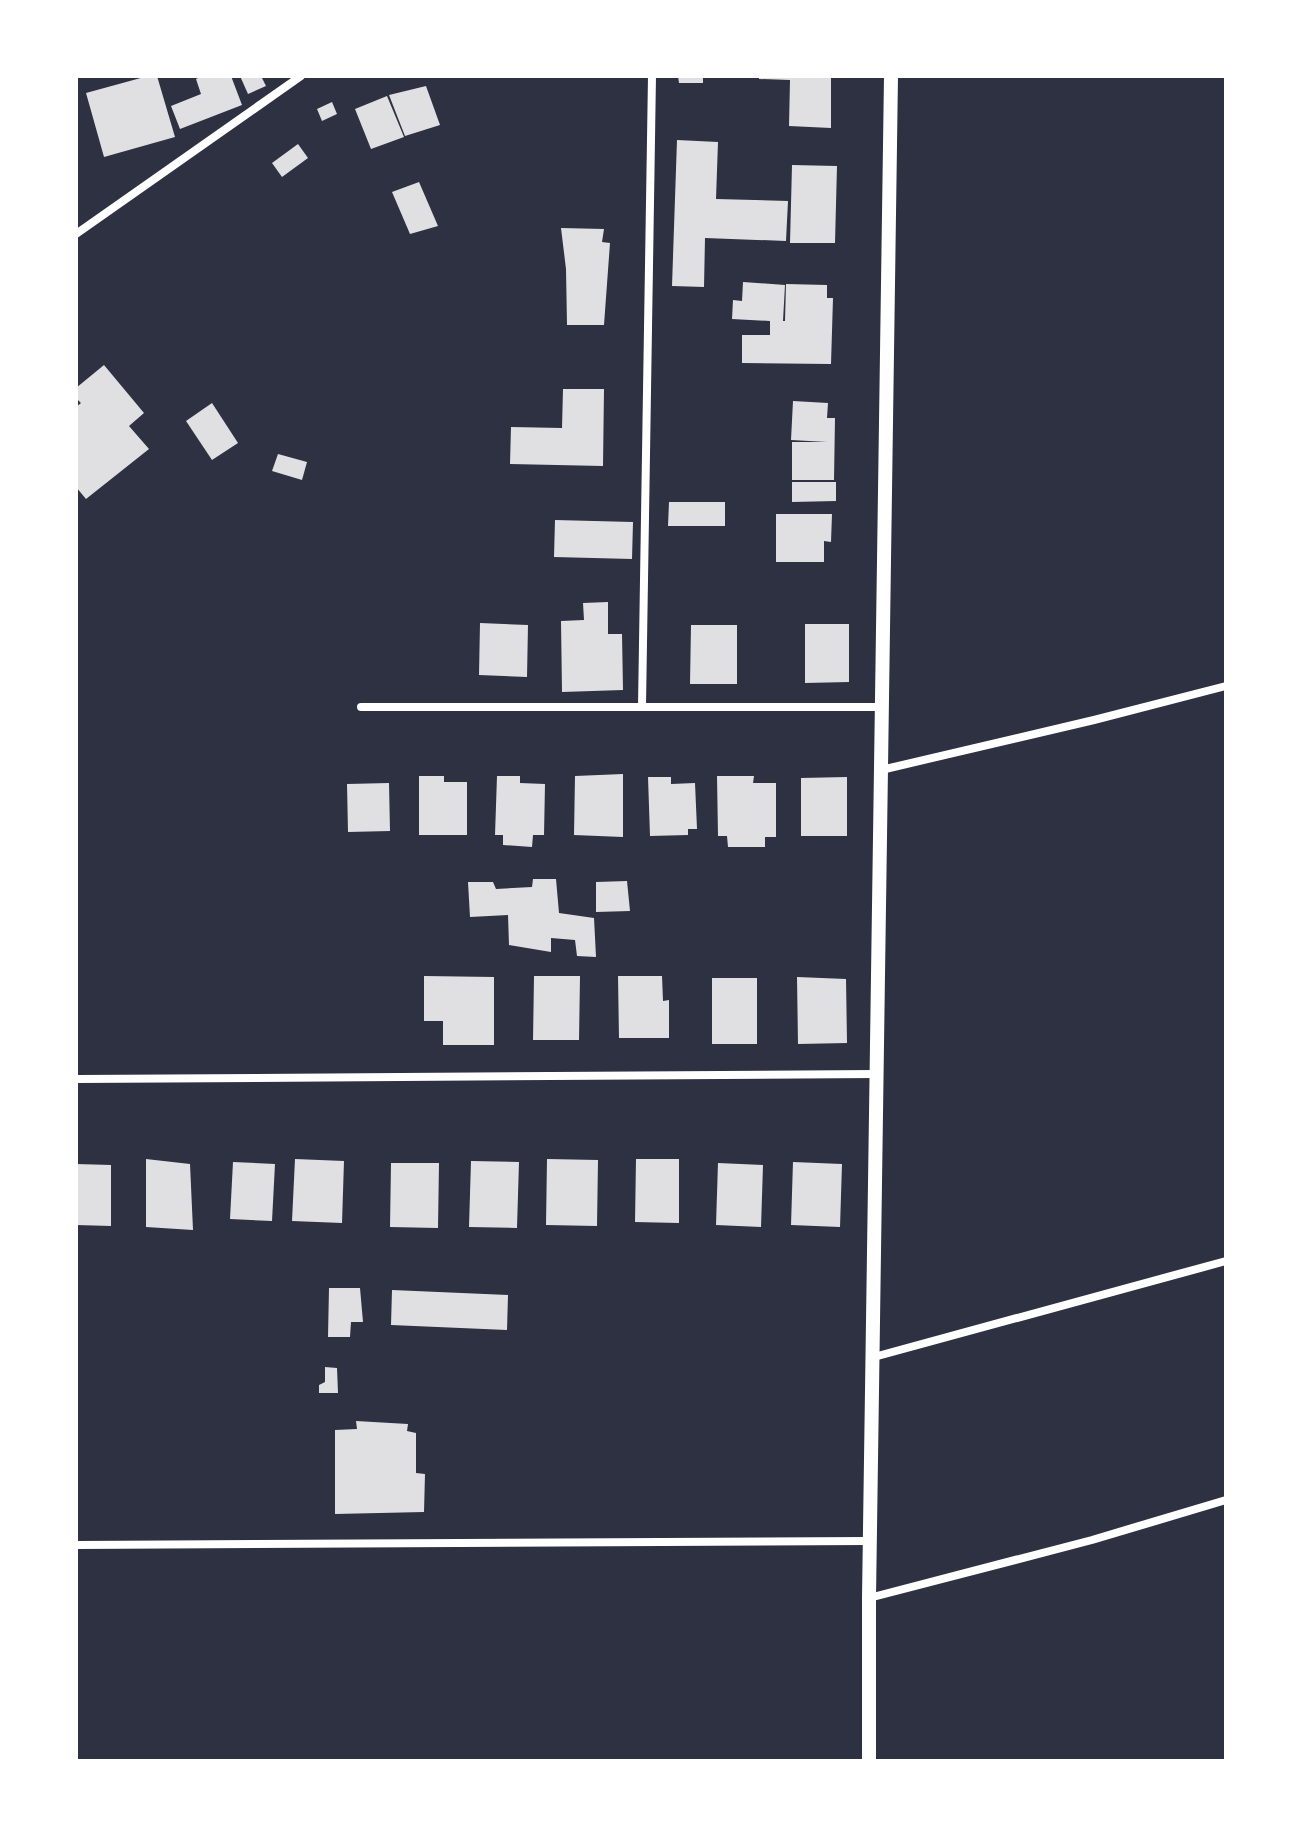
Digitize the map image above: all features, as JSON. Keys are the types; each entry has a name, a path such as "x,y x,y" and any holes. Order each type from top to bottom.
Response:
{"street":[{"path":"76,234 301,76"},
{"path":"642,706 652,76"},
{"path":"869,1761 891,76"},
{"path":"881,770 1226,686"},
{"path":"361,707 881,707"},
{"path":"76,1079 877,1074"},
{"path":"874,1357 1226,1261"},
{"path":"869,1598 1092,1540 1226,1500"},
{"path":"76,1545 870,1541"}],"building":[{"path":"157,76 175,137 104,157 86,93"},
{"path":"202,76 231,76 242,105 180,129 171,106 201,94 196,79"},
{"path":"240,76 261,76 266,86 248,94"},
{"path":"678,76 703,76 703,83 679,83"},
{"path":"759,76 831,76 831,128 789,126 790,80 759,79"},
{"path":"426,86 440,125 405,136 389,95"},
{"path":"387,96 404,137 371,149 355,109"},
{"path":"332,102 337,114 322,121 317,109"},
{"path":"677,140 718,142 716,199 788,201 786,241 705,238 704,287 672,286"},
{"path":"298,144 308,158 282,177 272,163"},
{"path":"792,165 837,166 835,243 790,243"},
{"path":"419,182 438,226 410,234 392,192"},
{"path":"561,228 604,229 602,242 610,243 604,325 567,325 566,269"},
{"path":"743,282 785,285 783,321 786,284 827,285 827,298 833,298 831,364 742,363 742,335 770,335 770,321 732,319 733,300 742,301"},
{"path":"104,365 144,413 129,426 149,449 86,499 76,487 76,407 81,403 76,398 76,388"},
{"path":"563,389 604,389 603,466 510,464 511,427 562,428"},
{"path":"793,401 828,403 827,418 835,418 834,480 792,480 792,442 827,442 791,440"},
{"path":"212,403 238,443 212,460 186,421"},
{"path":"278,454 307,462 302,480 272,471"},
{"path":"792,482 836,482 836,501 792,502"},
{"path":"669,502 725,502 725,526 668,526"},
{"path":"776,514 832,514 831,542 824,541 824,562 776,562"},
{"path":"555,520 633,522 632,559 554,557"},
{"path":"608,602 608,634 622,634 623,690 562,692 561,621 584,620 583,603"},
{"path":"480,623 528,625 527,677 479,675"},
{"path":"805,624 849,624 849,682 805,683"},
{"path":"691,625 737,625 737,684 690,684"},
{"path":"623,774 623,837 574,835 575,776"},
{"path":"419,776 444,776 444,782 467,782 467,835 419,835"},
{"path":"497,776 520,776 520,783 545,784 544,835 533,835 532,847 503,845 503,835 495,835"},
{"path":"717,776 754,776 753,783 776,783 776,837 765,837 765,847 728,847 727,836 718,836"},
{"path":"648,777 671,777 671,784 695,783 697,829 688,829 688,835 650,836"},
{"path":"847,777 847,836 801,836 801,778"},
{"path":"389,783 390,831 348,832 347,784"},
{"path":"533,879 556,879 559,913 594,918 596,957 577,956 575,940 551,938 551,952 509,945 508,915 470,917 468,882 493,882 496,889 532,887"},
{"path":"627,881 630,911 596,912 596,882"},
{"path":"424,976 494,977 494,1045 443,1045 443,1021 424,1021"},
{"path":"534,976 580,976 579,1040 533,1040"},
{"path":"618,976 662,976 663,1001 669,1000 669,1038 619,1038"},
{"path":"797,977 846,979 847,1043 798,1044"},
{"path":"712,978 757,978 757,1044 712,1044"},
{"path":"146,1159 190,1164 193,1230 146,1227"},
{"path":"295,1159 344,1161 342,1223 292,1221"},
{"path":"547,1159 598,1160 597,1226 546,1225"},
{"path":"636,1159 679,1159 679,1223 635,1222"},
{"path":"471,1161 519,1162 517,1228 469,1227"},
{"path":"233,1162 275,1164 272,1221 230,1219"},
{"path":"793,1162 842,1164 840,1227 791,1225"},
{"path":"391,1163 439,1163 438,1228 390,1227"},
{"path":"718,1163 763,1165 761,1227 716,1225"},
{"path":"76,1164 111,1165 111,1226 76,1225"},
{"path":"329,1288 360,1288 363,1322 351,1322 350,1337 328,1337"},
{"path":"392,1290 508,1295 507,1330 391,1325"},
{"path":"325,1367 337,1368 338,1393 319,1393 319,1385 325,1382"},
{"path":"356,1421 408,1424 407,1431 416,1433 416,1473 425,1474 424,1512 335,1514 335,1430 357,1429"}]}
